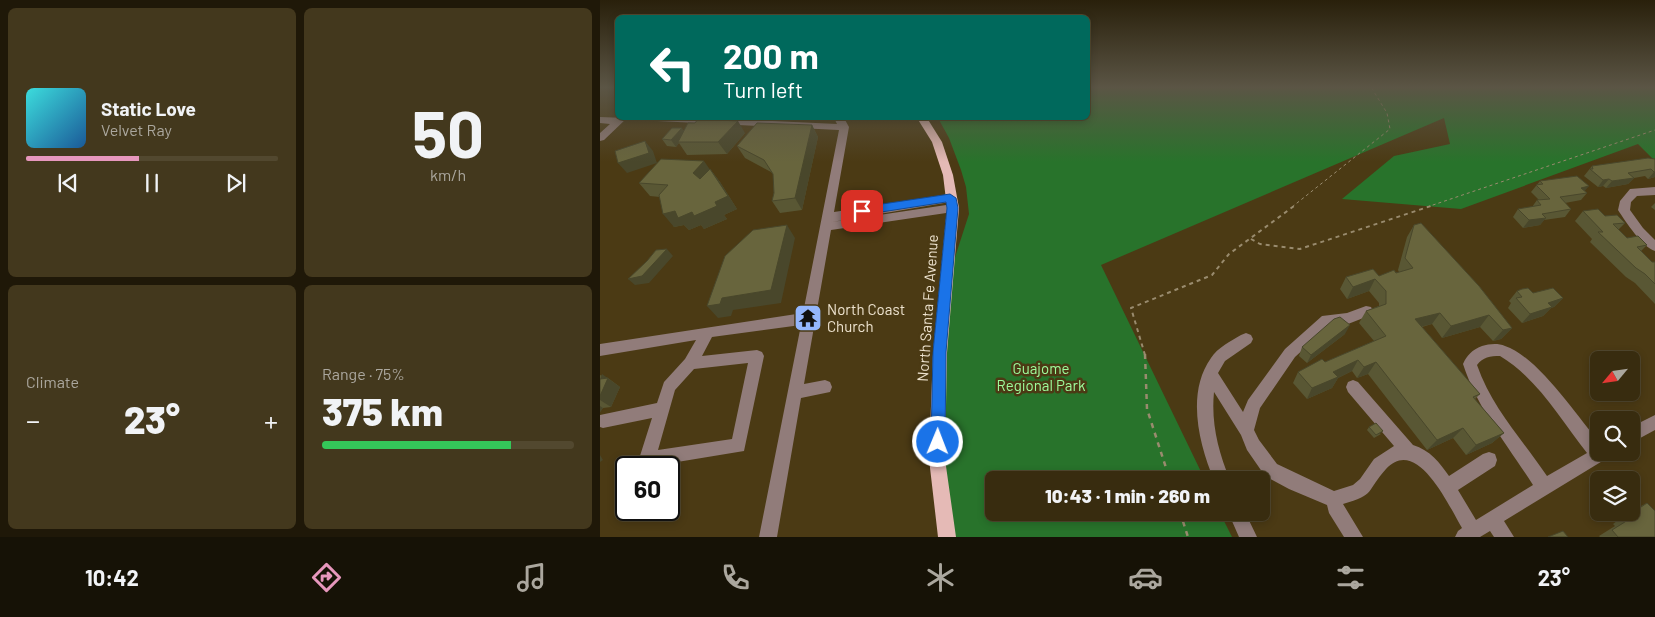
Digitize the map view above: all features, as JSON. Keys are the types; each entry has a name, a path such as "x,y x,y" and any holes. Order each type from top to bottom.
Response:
{"main road":[{"name":"North Santa Fe Avenue","path":"923,120 937,142 948,175 952,203 940,352 937,459 946,537"}],"street":[{"path":"600,120 615,119"},
{"path":"600,138 619,120"},
{"path":"749,120 841,122 826,222 768,537"},
{"path":"1655,191 1634,192 1626,201 1624,210 1639,231 1655,247"},
{"path":"826,222 952,203"},
{"path":"1246,430 1253,405 1290,353 1328,320 1348,318 1366,311"},
{"path":"600,350 690,331 708,332 808,318"},
{"path":"690,363 757,356 738,446 647,460 669,387 690,363 708,332"},
{"path":"1218,471 1213,461 1204,420 1207,391 1216,361 1246,339"},
{"path":"1544,487 1497,419 1475,382 1470,364 1477,355 1501,350 1513,357 1559,405 1590,441"},
{"path":"1212,375 1246,430 1253,445 1271,470 1295,483 1335,500"},
{"path":"795,392 825,386"},
{"path":"1354,387 1408,451 1421,456 1448,487 1469,534 1590,460"},
{"path":"603,421 662,409"},
{"path":"1640,431 1655,422"},
{"path":"1335,500 1341,495 1359,491 1370,480 1381,463 1396,453 1408,451"},
{"path":"1448,487 1489,460"},
{"path":"1335,500 1335,507 1354,537"},
{"path":"1492,519 1505,537"},
{"path":"1240,521 1248,537"}],"path":[{"path":"1167,471 1147,409 1146,358 1131,308 1212,275 1229,254 1314,191 1390,129 1386,112"},
{"path":"1250,238 1260,244 1300,249 1655,130"},
{"path":"1183,521 1188,537"}],"green space":[{"name":"Guajome Regional Park","path":"1090,112 1655,112 1655,161 1638,144 1461,209 1342,199 1394,156 1450,144 1444,118 1101,265 1201,471 985,471 985,521 1224,521 1232,537 946,537 940,495 947,282 969,214 966,187 949,138 939,120 1090,120"}],"building":[{"path":"697,120 738,121 718,142 678,142 688,123 695,123"},
{"path":"757,123 812,125 795,198 772,201 774,193 773,174 764,160 737,146"},
{"path":"672,128 682,128 671,140 662,139"},
{"path":"645,141 649,153 618,163 615,151"},
{"path":"1648,158 1655,159 1655,172 1651,169 1628,173 1634,178 1612,181 1609,179 1603,180 1590,169 1593,169 1592,166"},
{"path":"661,159 704,161 693,173 700,179 710,169 728,196 715,202 717,206 694,216 692,212 678,218 675,211 663,214 659,195 668,185 639,183"},
{"path":"1577,176 1589,186 1581,188 1587,193 1560,197 1571,209 1542,214 1546,218 1529,220 1518,209 1541,205 1537,200 1550,199 1536,185 1543,184 1540,181"},
{"path":"1598,209 1605,216 1617,215 1625,223 1613,224 1627,238 1638,236 1647,245 1637,247 1652,262 1655,262 1655,284 1598,232 1603,232 1583,211"},
{"path":"1421,223 1479,286 1512,328 1503,330 1489,315 1451,326 1440,313 1415,319 1480,394 1473,397 1504,433 1476,445 1463,428 1437,440 1376,362 1364,367 1358,360 1333,372 1338,377 1312,388 1298,372 1322,359 1325,362 1386,336 1366,311 1386,304 1386,291 1375,279 1353,287 1346,277 1373,269 1379,276 1394,270 1396,273 1413,268 1405,258 1414,225"},
{"path":"787,225 771,290 722,298 720,304 707,306 725,256 753,230"},
{"path":"667,249 642,276 628,279 656,250"},
{"path":"1528,288 1533,293 1553,288 1563,298 1548,303 1552,307 1530,314 1516,298 1522,297 1517,291"},
{"path":"1340,317 1350,325 1311,355 1302,347 1334,319"},
{"path":"608,378 600,396 600,379"},
{"path":"1376,423 1383,431 1376,435 1369,427"},
{"path":"1647,503 1655,511 1655,537 1618,537 1612,530 1626,521 1640,521 1640,508"},
{"path":"1563,531 1568,537 1548,537"}],"place":[{"name":"North Coast Church","path":"808,318"}],"route":[{"path":"862,211 950,198 953,208 940,352 938,442"}]}
